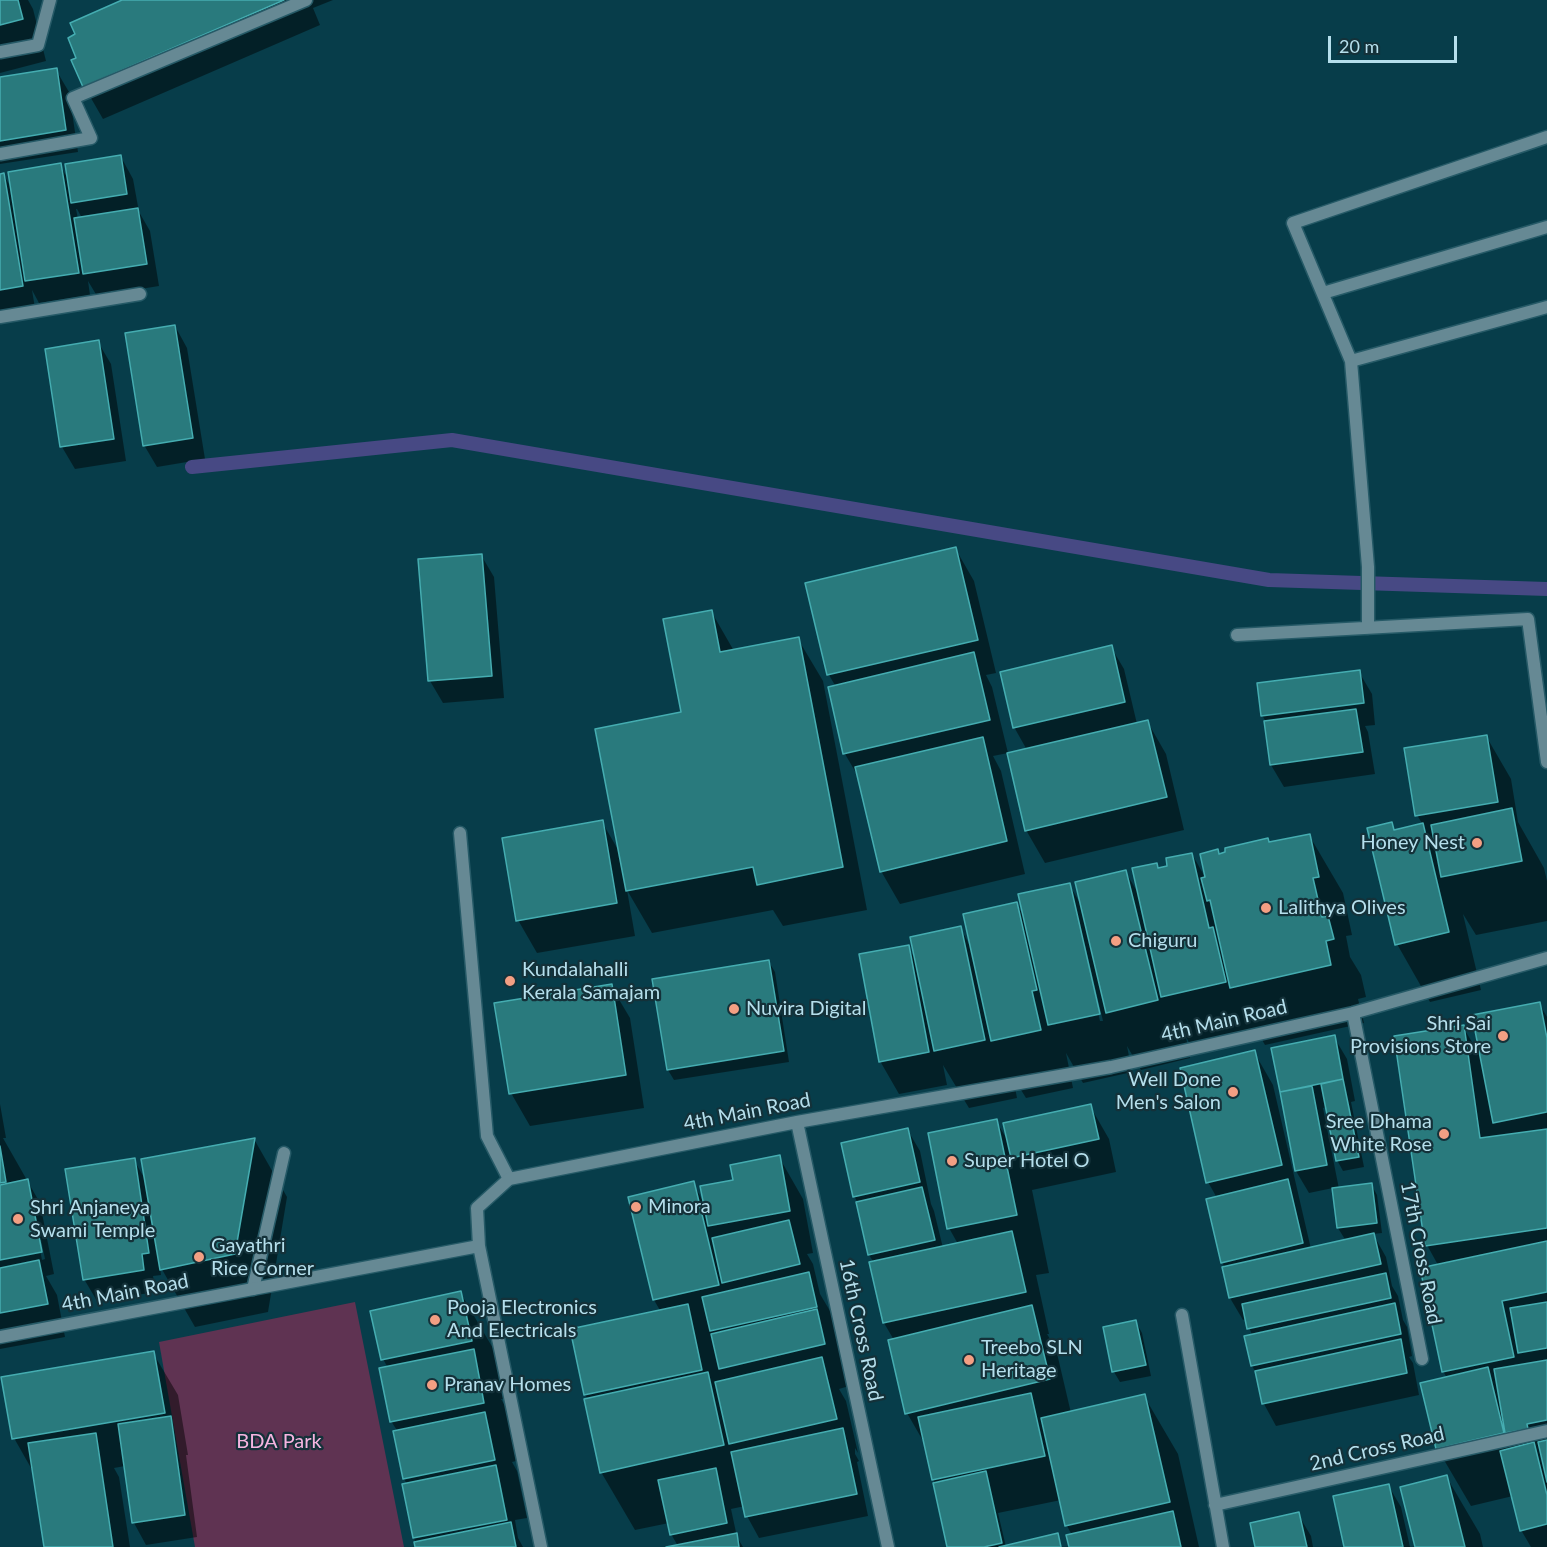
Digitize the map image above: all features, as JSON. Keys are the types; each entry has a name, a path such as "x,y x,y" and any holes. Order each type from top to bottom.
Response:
{"street":[{"path":"0,52 38,45 50,0"},
{"path":"0,154 91,138 73,98 306,0"},
{"path":"1368,628 1368,567 1351,361 1293,222 1547,137"},
{"path":"1323,293 1547,227"},
{"path":"0,317 140,294"},
{"path":"1351,361 1547,307"},
{"path":"1237,635 1528,619 1542,690 1547,762"},
{"path":"460,833 487,1136 509,1179 477,1208 479,1246 542,1547"},
{"name":"4th Main Road","path":"509,1179 797,1122 1111,1066 1353,1013 1547,958"},
{"name":"17th Cross Road","path":"1353,1013 1422,1359"},
{"name":"16th Cross Road","path":"797,1122 888,1547"},
{"path":"253,1289 284,1153"},
{"name":"4th Main Road","path":"0,1337 479,1246"},
{"path":"1182,1315 1223,1547"},
{"name":"2nd Cross Road","path":"1215,1505 1547,1431"}],"green space":[{"name":"BDA Park","path":"355,1302 404,1547 195,1547 159,1342"}],"building":[{"path":"0,0 18,0 23,19 0,25"},
{"path":"122,0 284,0 83,87 71,60 76,58 68,38 75,34 70,23"},
{"path":"57,68 66,130 0,141 0,77"},
{"path":"121,155 127,194 71,203 65,164"},
{"path":"61,163 79,273 25,281 8,172"},
{"path":"4,173 23,286 0,290 0,174"},
{"path":"138,208 147,264 83,274 74,218"},
{"path":"175,325 193,438 143,446 125,333"},
{"path":"99,340 114,439 60,447 45,349"},
{"path":"956,547 978,640 827,675 805,583"},
{"path":"482,554 492,676 428,681 418,559"},
{"path":"712,610 720,652 799,637 843,867 757,885 753,867 626,891 595,729 681,712 663,619"},
{"path":"1112,645 1125,702 1013,728 1000,672"},
{"path":"974,652 990,720 843,754 828,687"},
{"path":"1360,670 1364,703 1261,716 1257,683"},
{"path":"1356,709 1363,752 1270,765 1264,721"},
{"path":"1148,720 1167,797 1025,831 1007,753"},
{"path":"1487,735 1498,802 1415,816 1404,748"},
{"path":"983,737 1007,841 880,872 855,767"},
{"name":"Honey Nest","path":"1512,808 1522,861 1441,877 1431,825"},
{"path":"603,820 617,903 516,921 502,838"},
{"path":"1392,822 1394,830 1423,823 1449,932 1395,945 1367,828"},
{"name":"Lalithya Olives","path":"1310,834 1319,877 1313,878 1322,917 1328,916 1334,939 1326,941 1331,965 1230,988 1210,900 1207,901 1201,878 1205,877 1200,854 1218,849 1219,854 1225,852 1225,848 1268,838 1269,842"},
{"path":"1192,853 1209,928 1213,927 1226,982 1161,997 1132,868 1157,863 1158,868 1167,866 1166,858"},
{"name":"Chiguru","path":"1126,870 1158,1000 1106,1013 1075,882"},
{"path":"1070,883 1100,1014 1048,1025 1018,894"},
{"path":"1017,902 1037,990 1032,991 1041,1030 991,1041 963,914"},
{"path":"961,926 985,1040 934,1051 910,937"},
{"path":"909,945 929,1052 879,1062 859,954"},
{"path":"769,960 784,1051 667,1070 652,979"},
{"path":"612,984 626,1075 509,1094 494,1003"},
{"path":"1540,1002 1547,1038 1547,1112 1493,1123 1472,1015"},
{"name":"Sree Dhama White Rose","path":"1464,1025 1480,1138 1547,1129 1547,1228 1425,1246 1394,1036"},
{"path":"1335,1035 1343,1079 1280,1092 1271,1048"},
{"path":"1255,1050 1282,1165 1206,1183 1180,1068"},
{"path":"1343,1079 1359,1157 1336,1161 1321,1084"},
{"path":"1312,1086 1327,1165 1295,1171 1280,1092"},
{"path":"1091,1104 1099,1139 1011,1158 1003,1123"},
{"path":"997,1119 1017,1215 947,1229 928,1133"},
{"path":"908,1128 920,1182 853,1197 841,1143"},
{"path":"255,1138 235,1254 160,1270 141,1159"},
{"path":"0,1146 6,1182 0,1183"},
{"path":"780,1155 790,1211 708,1226 700,1186 733,1180 730,1165"},
{"path":"135,1158 149,1253 142,1254 144,1270 83,1280 65,1169"},
{"name":"Shri Anjaneya Swami Temple","path":"28,1179 42,1252 0,1260 0,1185"},
{"path":"1288,1179 1303,1243 1221,1263 1206,1199"},
{"path":"694,1181 719,1285 653,1300 628,1197"},
{"path":"1372,1183 1377,1223 1337,1228 1332,1188"},
{"path":"922,1187 935,1240 868,1255 856,1202"},
{"path":"789,1220 800,1264 722,1283 712,1238"},
{"path":"1012,1231 1026,1292 883,1323 869,1262"},
{"path":"1374,1233 1381,1264 1229,1298 1222,1267"},
{"path":"1547,1241 1547,1292 1502,1301 1514,1357 1442,1372 1420,1268"},
{"path":"39,1260 48,1304 0,1313 0,1268"},
{"path":"809,1272 817,1307 710,1331 702,1297"},
{"path":"1386,1273 1391,1298 1247,1329 1242,1304"},
{"path":"461,1291 472,1341 381,1360 370,1311"},
{"path":"1547,1302 1547,1348 1518,1353 1510,1308"},
{"path":"1395,1303 1401,1334 1251,1366 1244,1336"},
{"path":"688,1304 702,1370 584,1395 570,1329"},
{"name":"Treebo SLN Heritage","path":"1032,1305 1050,1379 905,1414 888,1340"},
{"path":"817,1309 825,1344 719,1369 711,1334"},
{"path":"1136,1320 1146,1365 1112,1372 1103,1327"},
{"path":"1401,1339 1407,1373 1262,1404 1255,1371"},
{"name":"Pranav Homes","path":"474,1349 484,1403 390,1422 379,1368"},
{"path":"154,1351 165,1413 12,1439 1,1377"},
{"path":"822,1357 837,1419 729,1444 715,1382"},
{"path":"1547,1360 1547,1420 1527,1424 1528,1429 1505,1433 1494,1369"},
{"path":"1488,1367 1504,1433 1436,1449 1420,1383"},
{"path":"708,1372 724,1445 600,1473 584,1399"},
{"path":"1031,1393 1045,1456 932,1480 918,1417"},
{"path":"1145,1394 1170,1502 1065,1526 1041,1418"},
{"path":"485,1412 495,1460 403,1479 393,1431"},
{"path":"171,1416 185,1515 132,1523 118,1424"},
{"path":"843,1428 857,1494 745,1517 731,1452"},
{"path":"96,1433 113,1547 44,1547 28,1443"},
{"path":"1547,1440 1547,1482 1538,1442"},
{"path":"1534,1442 1547,1495 1547,1524 1520,1531 1500,1451"},
{"path":"496,1465 507,1520 413,1538 402,1484"},
{"path":"716,1468 727,1523 670,1535 658,1480"},
{"path":"986,1471 1002,1543 984,1547 947,1547 933,1483"},
{"path":"1447,1475 1465,1547 1415,1547 1400,1487"},
{"path":"1389,1484 1403,1547 1344,1547 1333,1496"},
{"path":"1173,1511 1181,1547 1069,1547 1066,1535"},
{"path":"1299,1512 1307,1547 1255,1547 1250,1523"},
{"path":"511,1522 516,1547 415,1547 414,1542"},
{"path":"737,1533 739,1547 666,1547"},
{"path":"1058,1533 1061,1547 999,1547"}],"waterway":[{"path":"192,467 452,440 1269,580 1547,589"}],"place":[{"name":"Honey Nest","path":"1477,843"},
{"name":"Lalithya Olives","path":"1266,908"},
{"name":"Chiguru","path":"1116,941"},
{"name":"Kundalahalli Kerala Samajam","path":"510,981"},
{"name":"Nuvira Digital","path":"734,1009"},
{"name":"Shri Sai Provisions Store","path":"1503,1036"},
{"name":"Well Done Men's Salon","path":"1233,1092"},
{"name":"Sree Dhama White Rose","path":"1444,1134"},
{"name":"Super Hotel O","path":"952,1161"},
{"name":"Minora","path":"636,1207"},
{"name":"Shri Anjaneya Swami Temple","path":"18,1219"},
{"name":"Gayathri Rice Corner","path":"199,1257"},
{"name":"Pooja Electronics And Electricals","path":"435,1320"},
{"name":"Treebo SLN Heritage","path":"969,1360"},
{"name":"Pranav Homes","path":"432,1385"}]}
